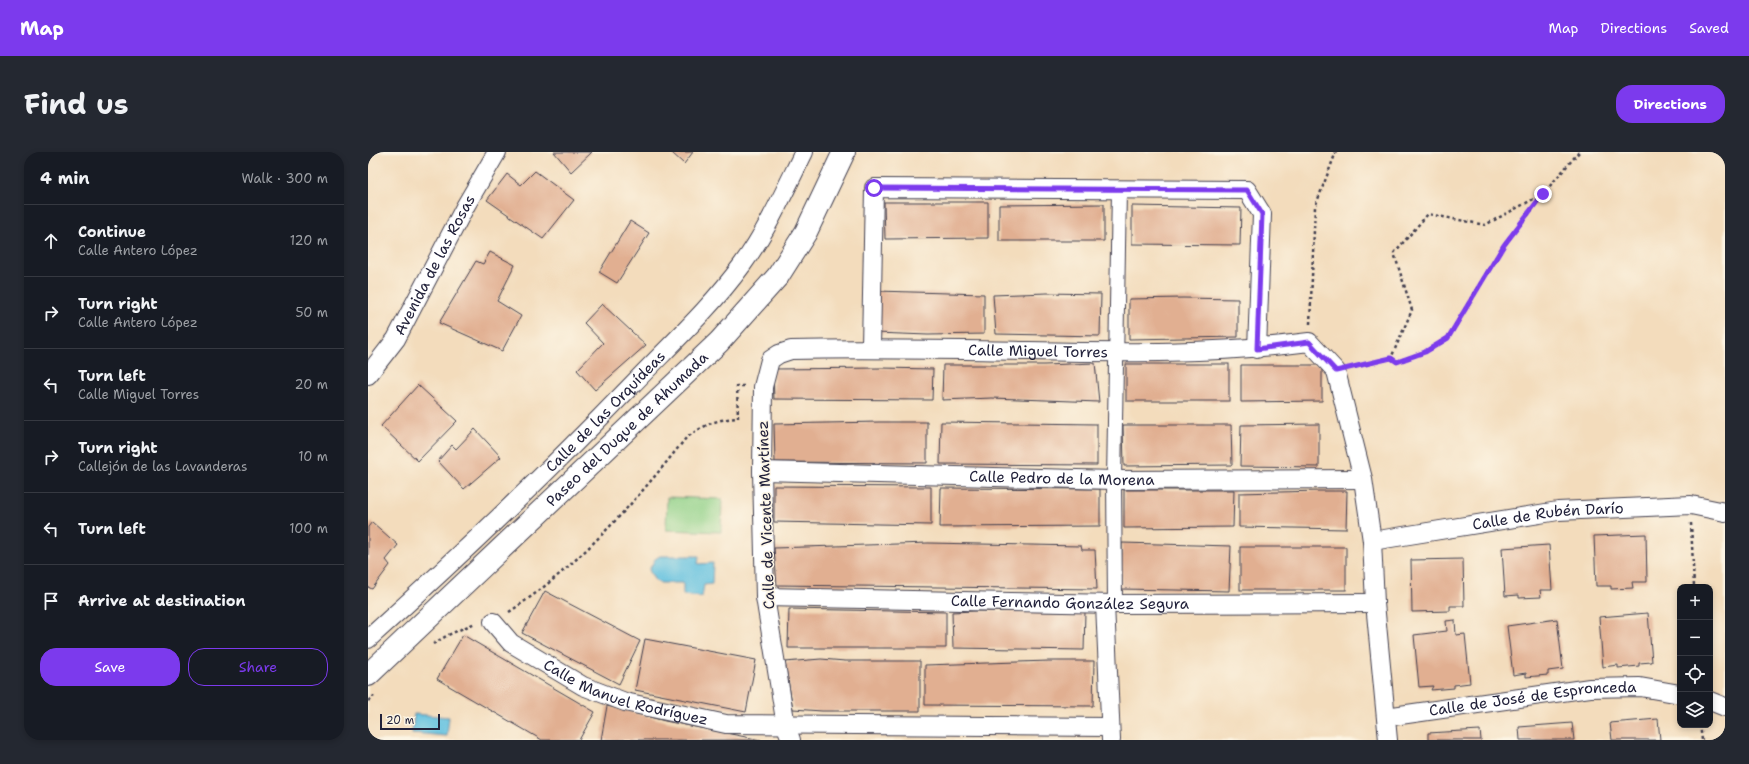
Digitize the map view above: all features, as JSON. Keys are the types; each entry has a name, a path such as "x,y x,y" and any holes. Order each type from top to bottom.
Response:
{"main road":[{"name":"Paseo del Duque de Ahumada","path":"373,683 718,342 778,276 806,232 844,152"}],"street":[{"name":"Avenida de las Rosas","path":"368,375 396,339 466,205 497,152"},
{"name":"Calle de las Orquídeas","path":"368,639 424,589 573,446 695,320 742,265 774,212 804,152"},
{"path":"871,348 874,188 1247,190 1262,214 1257,349"},
{"path":"1111,733 1110,604 1114,480 1119,190"},
{"name":"Calle Miguel Torres","path":"770,360 779,354 791,350 871,348 1116,353 1257,349 1309,342"},
{"path":"1309,342 1336,371 1362,479 1372,541 1375,603 1388,740"},
{"name":"Calle de Vicente Martínez","path":"770,360 763,387 762,471 765,597 789,733"},
{"name":"Calle Pedro de la Morena","path":"762,471 1114,480 1362,479"},
{"name":"Calle de Rubén Darío","path":"1372,541 1558,511 1691,505 1725,512"},
{"name":"Calle Fernando González Segura","path":"765,597 1110,604 1375,603"},
{"name":"Calle Manuel Rodríguez","path":"494,622 511,643 583,686 625,702 726,724 789,733 1111,733"},
{"name":"Calle de José de Espronceda","path":"1386,717 1590,688 1640,687 1677,693"},
{"path":"1713,702 1725,707"}],"path":[{"path":"1309,342 1315,207 1336,152"},
{"path":"1336,371 1391,358 1397,362 1425,352 1448,338 1504,245 1543,194 1578,152"},
{"path":"1391,358 1412,310 1394,253 1428,214 1485,225 1543,194"},
{"path":"427,648 448,635 473,624 494,622 521,604 554,578 602,536 686,438 702,427 720,419 738,418 737,386 763,387"},
{"path":"1691,505 1694,584"},
{"path":"368,701 373,683"},
{"path":"1700,728 1702,740"}],"green space":[{"path":"667,497 722,499 721,532 666,530"}],"water":[{"path":"660,556 699,556 698,564 713,563 712,584 704,585 702,597 683,595 683,583 661,583 655,581 649,570 655,559"},
{"path":"414,714 449,717 447,736 412,733"}],"building":[{"path":"554,152 592,152 571,172"},
{"path":"671,152 693,152 684,164"},
{"path":"535,171 574,200 543,239 487,200 507,174 521,185"},
{"path":"884,202 988,202 988,238 885,239"},
{"path":"1104,204 1104,241 999,241 999,205"},
{"path":"1132,206 1241,208 1240,245 1132,244"},
{"path":"630,221 649,233 617,283 599,272"},
{"path":"490,252 515,265 497,301 521,316 502,351 439,323 476,261 483,264"},
{"path":"876,291 984,294 984,334 928,335 875,333"},
{"path":"1047,293 1101,294 1100,336 996,334 993,295"},
{"path":"1129,299 1238,299 1238,337 1129,339"},
{"path":"602,304 646,345 595,390 577,370 603,343 584,323"},
{"path":"1095,363 1099,402 992,398 942,400 943,365 1044,365"},
{"path":"1126,364 1229,364 1229,401 1126,401"},
{"path":"1241,365 1322,365 1322,401 1241,402"},
{"path":"773,369 933,369 932,400 774,399"},
{"path":"418,385 457,421 418,461 381,426"},
{"path":"927,422 927,463 775,462 774,424"},
{"path":"941,422 1097,424 1097,465 940,464"},
{"path":"1319,424 1319,467 1240,466 1241,425"},
{"path":"1123,425 1231,425 1232,465 1124,466"},
{"path":"475,429 501,457 464,489 438,461 452,445 456,449"},
{"path":"774,486 931,487 931,525 774,522"},
{"path":"941,488 1100,489 1100,526 940,527"},
{"path":"1124,490 1234,490 1233,527 1124,528"},
{"path":"1347,491 1346,529 1239,527 1239,493"},
{"path":"372,522 398,545 386,560 390,565 372,589 368,587 368,527"},
{"path":"1646,534 1647,582 1632,582 1633,588 1611,589 1611,586 1596,586 1594,536"},
{"path":"928,543 1081,546 1082,550 1095,550 1097,589 777,585 774,548"},
{"path":"1122,543 1231,546 1229,591 1121,589"},
{"path":"1549,545 1552,590 1540,590 1541,597 1519,598 1519,595 1505,596 1502,548"},
{"path":"1240,547 1346,547 1346,590 1240,590"},
{"path":"1463,559 1464,606 1450,606 1450,611 1412,612 1411,560"},
{"path":"545,591 640,641 619,684 522,633"},
{"path":"789,609 946,612 946,648 788,648"},
{"path":"952,612 1085,612 1084,650 953,648"},
{"path":"1648,613 1652,662 1639,663 1639,666 1618,668 1618,665 1603,667 1599,617"},
{"path":"1557,619 1563,669 1548,671 1548,675 1526,677 1526,673 1513,675 1507,626"},
{"path":"1455,620 1456,635 1465,634 1470,683 1454,685 1454,688 1431,690 1433,686 1419,687 1414,635 1447,631 1446,621"},
{"path":"463,635 595,712 579,740 542,740 437,679"},
{"path":"645,639 756,660 746,712 635,690"},
{"path":"821,659 845,661 920,661 920,711 822,711 793,709 785,662"},
{"path":"1094,661 1093,706 925,705 925,665"},
{"path":"607,706 665,721 761,740 601,740"},
{"path":"1658,719 1660,740 1612,740 1610,723"},
{"path":"1572,723 1574,740 1520,740 1519,727"},
{"path":"1480,730 1481,740 1428,740 1428,733"}],"route":[{"path":"874,188 1247,190 1262,214 1257,349 1309,342 1336,371 1391,358 1397,362 1425,352 1448,338 1471,297 1504,245 1543,194"}]}
